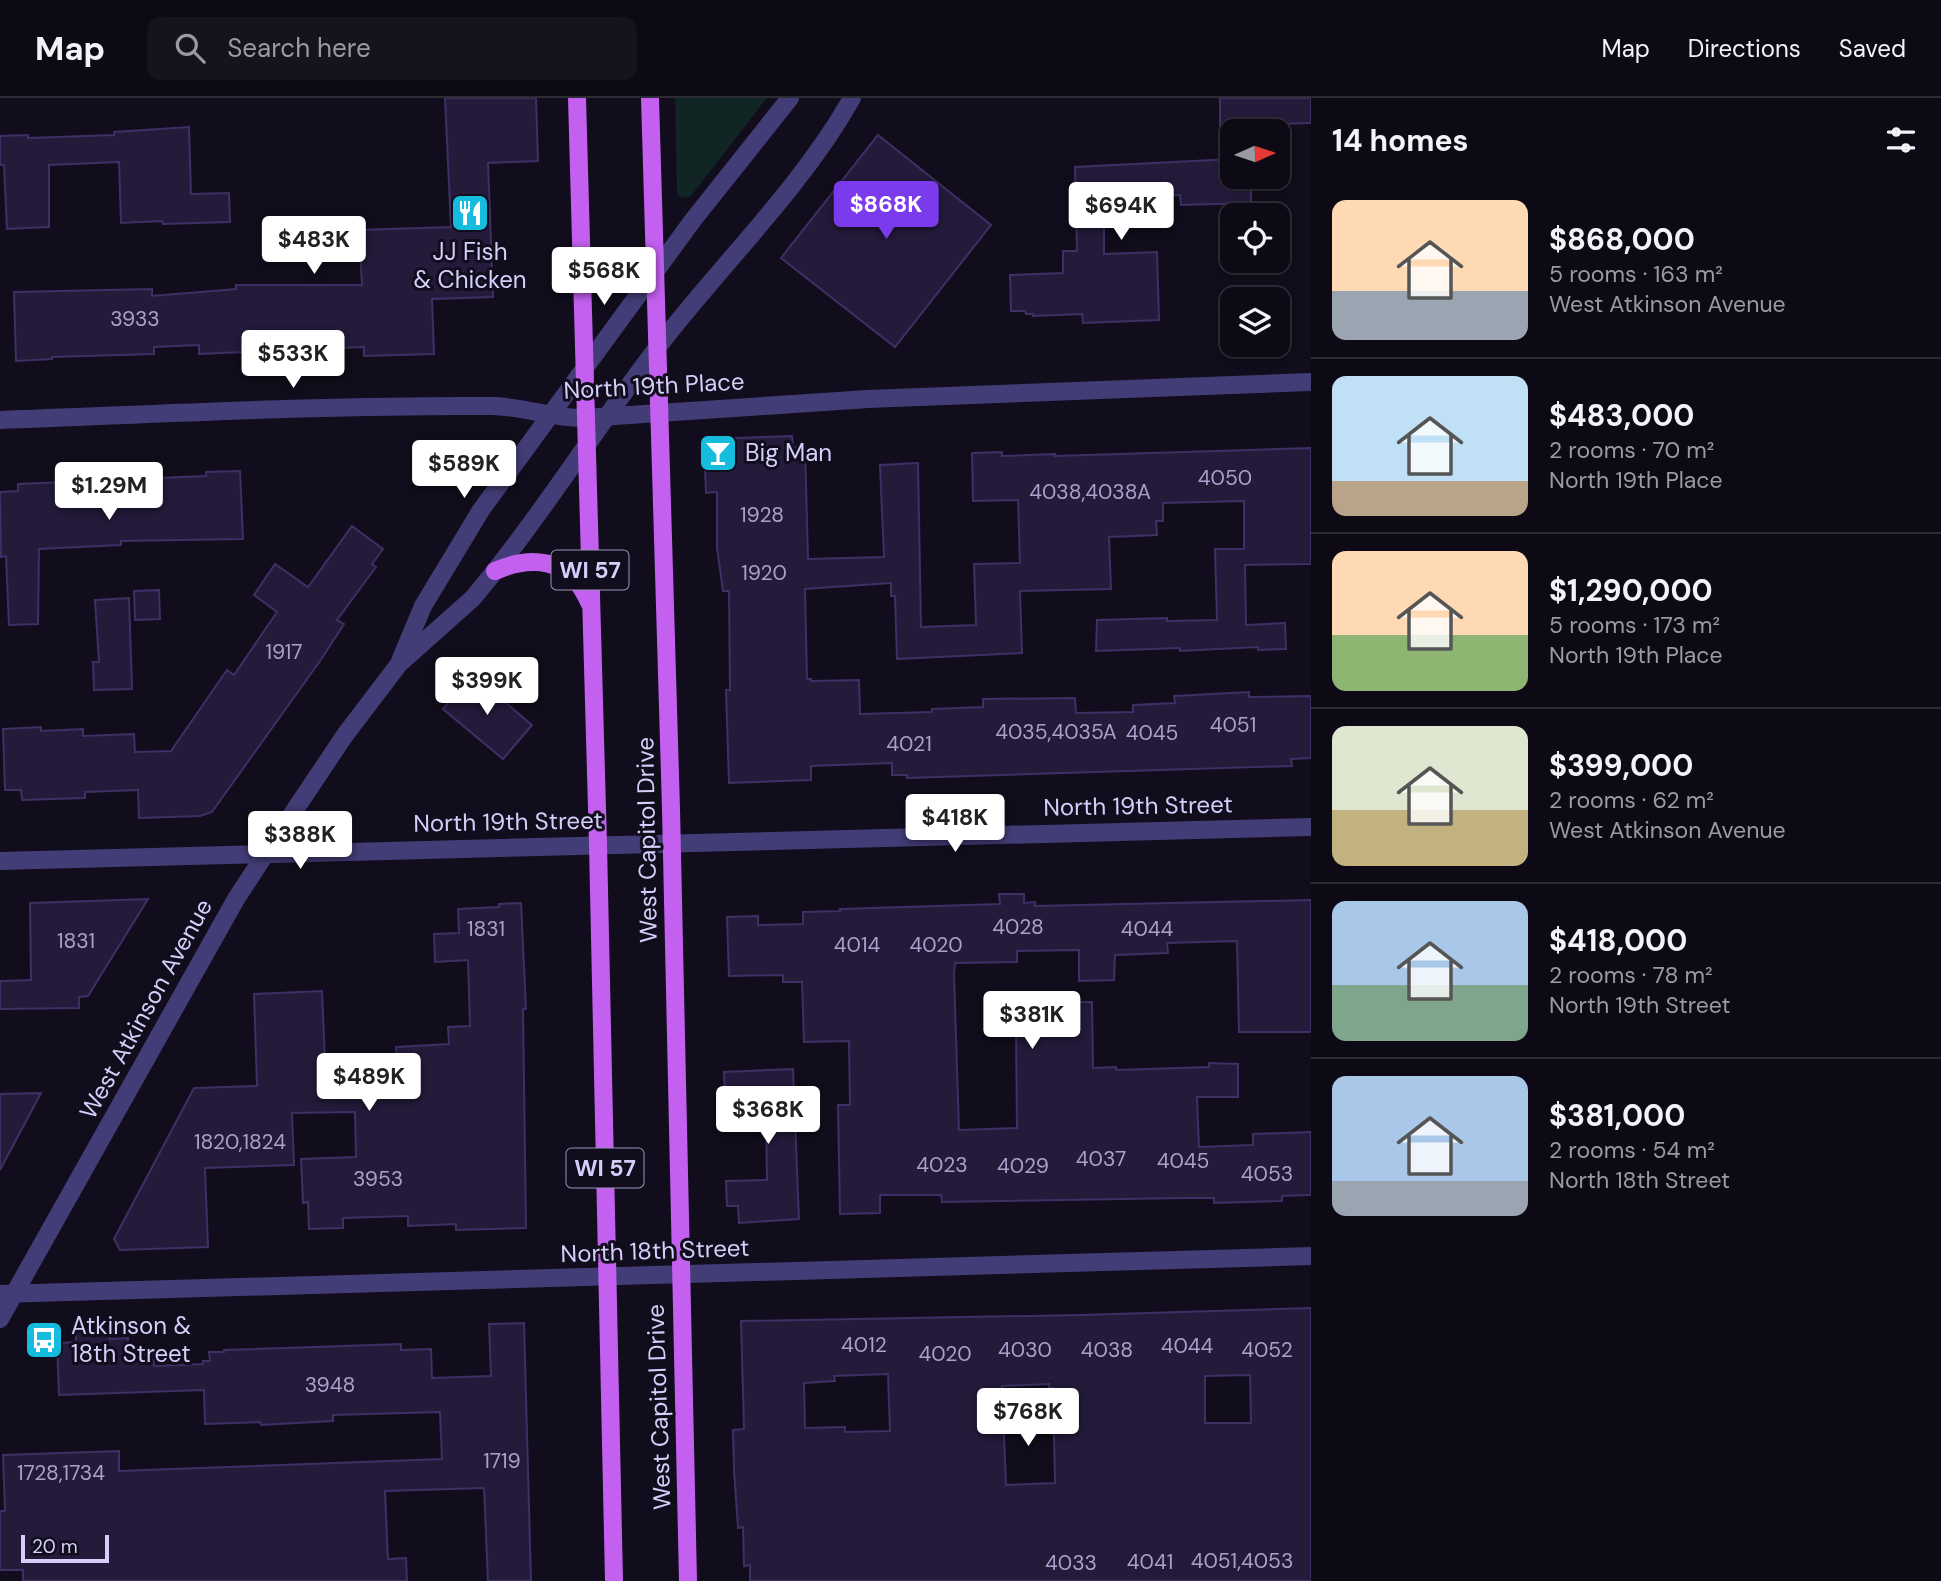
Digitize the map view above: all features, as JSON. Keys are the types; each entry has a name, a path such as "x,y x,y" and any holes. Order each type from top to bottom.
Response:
{"main road":[{"name":"West Capitol Drive","path":"577,98 598,844 614,1581"},
{"name":"West Capitol Drive","path":"650,98 672,843 688,1581"},
{"path":"495,571 523,561 547,563 576,580 591,604"}],"street":[{"name":"West Atkinson Avenue","path":"399,664 423,606 481,510 654,271 790,98"},
{"name":"West Atkinson Avenue","path":"0,1319 7,1294 236,899 345,736 399,664 473,598 495,571 657,347 803,170 838,124 852,98"},
{"name":"North 19th Place","path":"0,420 329,408 488,406 509,406 563,418 585,418 868,399 1311,382"},
{"name":"North 19th Street","path":"0,861 1311,827"},
{"name":"North 18th Street","path":"7,1294 1311,1256"}],"green space":[{"path":"675,98 767,98 691,196 686,198 678,196 677,190"}],"building":[{"path":"445,98 536,98 538,161 488,163 493,297 432,299 434,354 364,356 364,347 199,354 199,345 154,347 154,354 52,357 16,361 14,292 152,289 152,296 236,289 236,285 362,285 359,230 451,227"},
{"path":"1220,98 1311,98 1311,123 1290,124 1290,119 1220,119"},
{"path":"189,127 191,194 229,193 230,222 121,223 119,162 49,165 49,227 7,229 4,165 0,165 0,136 28,135 28,138 114,135 114,132"},
{"path":"878,135 991,225 895,347 781,258"},
{"path":"1220,160 1220,189 1251,189 1251,203 1181,205 1180,195 1104,198 1104,254 1157,252 1159,320 1083,323 1082,314 1033,316 1025,311 1011,311 1010,275 1063,273 1063,251 1077,251 1075,167"},
{"path":"792,436 793,447 805,447 808,559 884,557 880,465 918,463 921,627 976,625 974,564 1020,563 1018,500 973,501 972,453 1055,456 1311,448 1311,564 1245,565 1246,625 1285,623 1286,649 1258,650 1258,647 1096,651 1097,620 1217,620 1215,549 1244,549 1244,501 1163,503 1163,521 1156,521 1157,535 1109,537 1111,589 1020,591 1022,653 897,659 895,596 891,596 891,583 805,589 807,679 859,680 860,714 983,707 983,699 1075,698 1076,713 1133,712 1133,705 1175,703 1174,696 1249,692 1249,697 1311,696 1311,758 1291,759 1292,766 907,778 907,775 892,775 892,763 811,766 811,780 729,783 726,690 730,690 729,591 723,591 717,548 717,492 706,493 704,445 712,439"},
{"path":"240,471 243,539 121,541 121,545 39,549 38,624 9,625 6,556 1,557 0,492 18,491 18,484 206,476 206,472"},
{"path":"352,526 383,549 372,564 376,567 337,620 344,624 320,661 212,812 200,816 139,818 138,790 85,792 85,798 22,800 21,790 5,790 3,729 83,729 83,736 134,734 135,752 171,751 227,670 234,675 277,612 254,595 275,564 308,587"},
{"path":"159,590 160,619 135,620 134,591"},
{"path":"129,598 132,689 94,690 93,662 99,662 95,600"},
{"path":"472,674 532,725 503,759 443,709"},
{"path":"999,894 1024,894 1024,903 1035,902 1035,906 1311,900 1311,1032 1239,1032 1237,941 1167,943 1168,953 1115,955 1114,980 1079,981 1079,950 1017,951 1017,962 955,963 954,974 959,1130 1017,1128 1016,1034 1005,1034 1005,1002 1092,1002 1093,1068 1116,1067 1116,1070 1209,1067 1209,1063 1238,1064 1238,1097 1197,1097 1199,1147 1253,1145 1253,1134 1311,1132 1311,1195 1282,1196 1282,1201 1214,1203 1214,1198 942,1202 941,1195 880,1195 880,1213 840,1214 838,1105 850,1105 849,1041 804,1042 802,982 783,982 783,975 729,976 727,917 758,916 758,925 803,924 803,912 1000,904"},
{"path":"148,899 88,996 79,997 79,1008 0,1009 0,981 31,980 30,903"},
{"path":"521,903 526,1009 523,1009 526,1228 456,1230 456,1224 408,1226 408,1216 343,1218 343,1228 309,1229 308,1202 303,1203 301,1159 356,1157 355,1112 292,1113 294,1165 205,1168 208,1247 120,1250 114,1239 194,1088 257,1086 254,994 322,991 326,1086 398,1083 396,1047 449,1044 448,1027 470,1026 468,960 435,962 434,934 459,933 458,909"},
{"path":"793,1069 799,1219 739,1223 738,1206 727,1206 726,1181 767,1180 766,1110 737,1111 736,1094 725,1094 724,1072"},
{"path":"41,1093 0,1170 0,1094"},
{"path":"1311,1308 1311,1581 750,1581 750,1565 744,1566 743,1527 738,1528 734,1470 733,1430 744,1429 741,1321","holes":["888,1374 890,1431 845,1432 845,1427 805,1428 804,1383 835,1381 834,1376","1250,1375 1251,1423 1205,1423 1205,1376","1049,1384 1049,1388 1053,1388 1055,1483 1006,1485 1002,1386"]},
{"path":"524,1323 531,1581 488,1581 484,1488 385,1491 388,1559 406,1558 407,1581 23,1581 23,1570 0,1570 0,1511 5,1511 3,1455 119,1451 119,1471 442,1459 440,1412 333,1415 333,1421 261,1425 260,1422 205,1424 204,1390 59,1395 57,1343 76,1342 76,1332 109,1331 110,1339 128,1338 128,1356 153,1355 154,1366 203,1364 203,1361 210,1361 209,1352 224,1350 401,1344 401,1350 431,1349 432,1378 491,1376 489,1324"}],"place":[{"name":"JJ Fish & Chicken","path":"470,213"},
{"name":"Big Man","path":"718,453"},
{"name":"Atkinson & 18th Street","path":"44,1340"}]}
